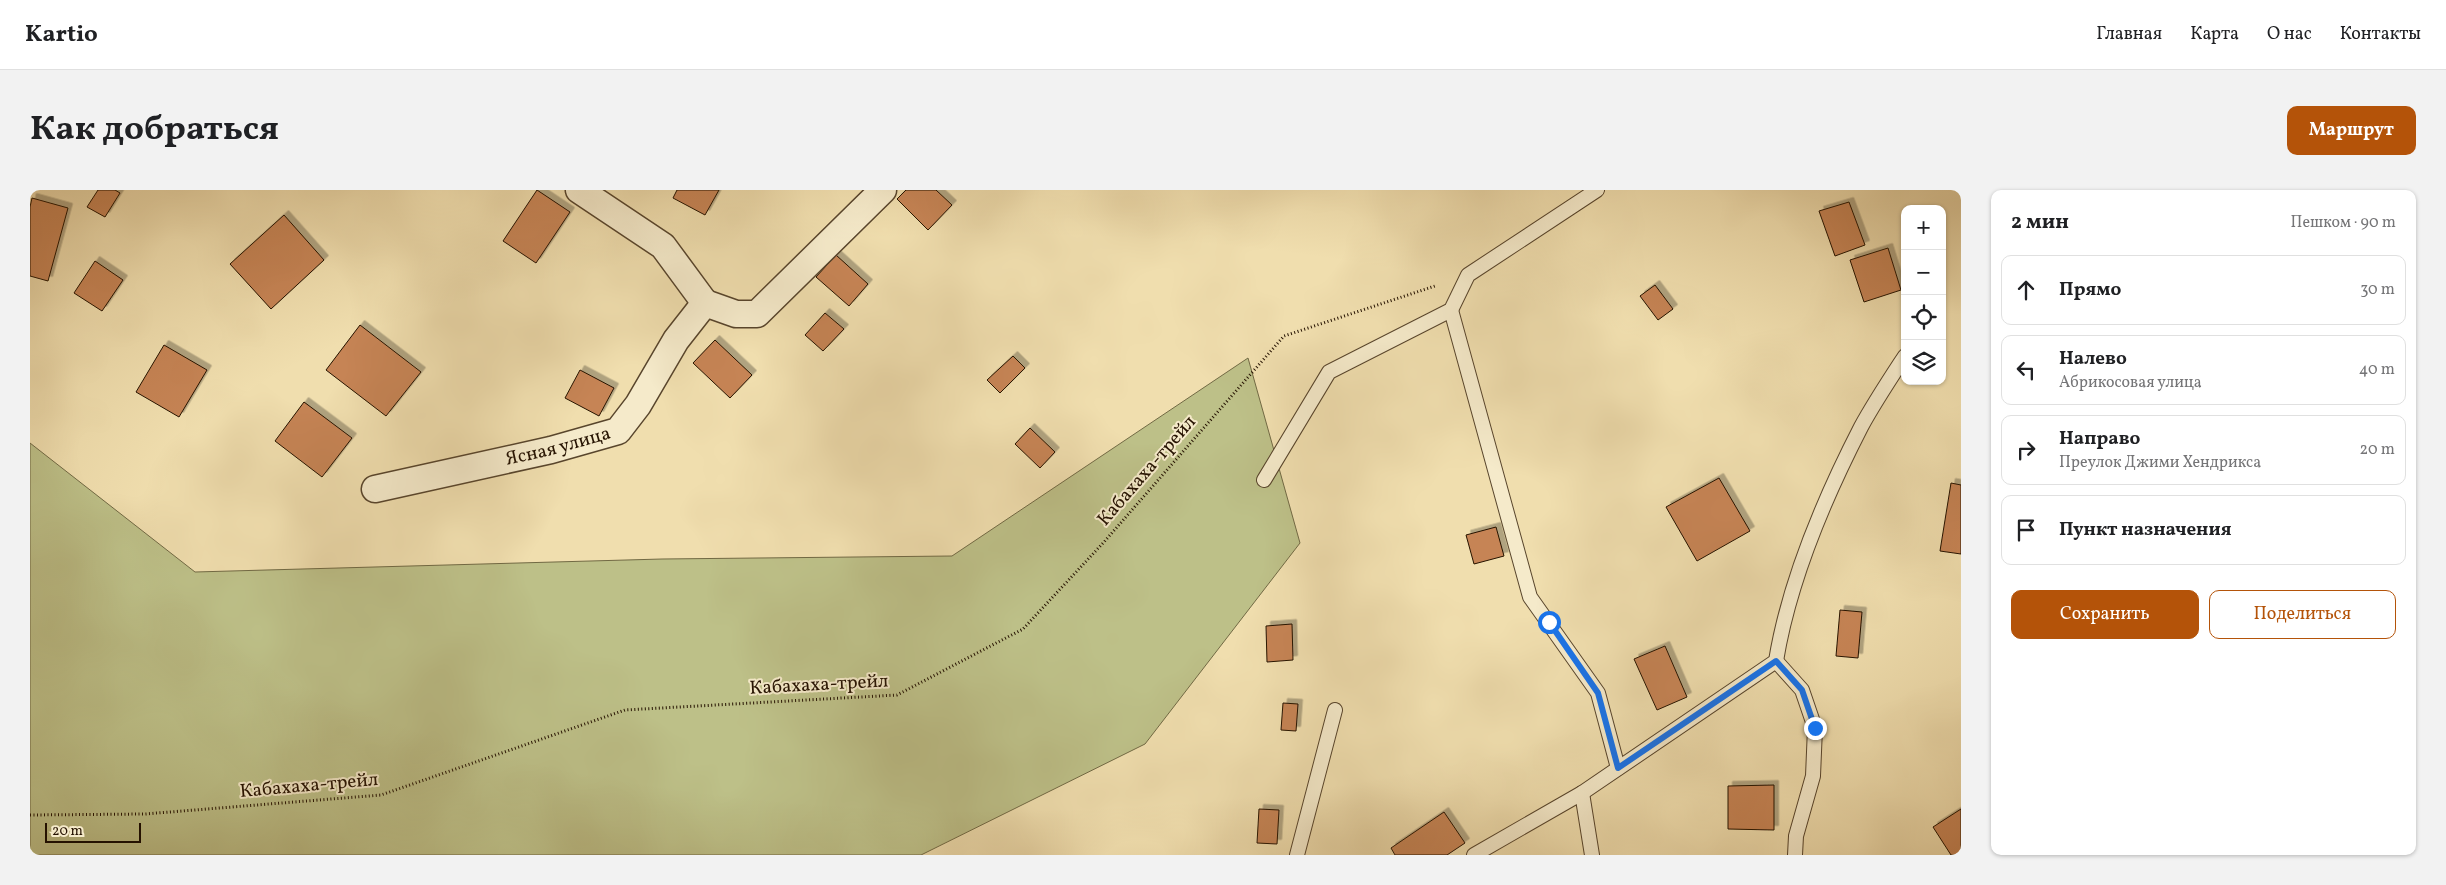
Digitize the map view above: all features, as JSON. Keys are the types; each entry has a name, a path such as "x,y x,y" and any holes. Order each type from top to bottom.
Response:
{"street":[{"path":"579,190 662,246 706,303 736,314 757,314 883,190"},
{"name":"Ясная улица","path":"375,489 551,450 618,431 638,405 676,340 706,303"}],"lane":[{"path":"1264,480 1329,372 1451,310 1468,275 1597,190"},
{"path":"1451,310 1530,597 1598,693 1618,768"},
{"path":"1474,855 1582,793 1776,661 1782,626 1811,537 1862,426 1901,363"},
{"path":"1776,661 1802,690 1815,728 1812,776 1796,836 1795,855"},
{"path":"1297,855 1335,710"},
{"path":"1582,793 1592,855"}],"path":[{"name":"Кабахаха-трейл","path":"30,815 145,814 382,796 624,710 897,695 1023,629 1104,542 1284,336 1468,275"}],"green space":[{"path":"1248,358 1300,543 1145,744 921,855 30,855 30,443 195,572 662,559 952,556"}],"building":[{"path":"98,190 115,190 120,193 105,217 87,207"},
{"path":"537,190 570,212 536,263 503,241"},
{"path":"677,190 719,190 705,215 673,198"},
{"path":"906,190 936,190 952,205 928,230 897,199"},
{"path":"32,198 68,208 48,281 30,276 30,207"},
{"path":"1849,202 1865,245 1835,256 1819,211"},
{"path":"284,215 324,260 271,309 230,264"},
{"path":"1888,248 1901,290 1864,302 1850,260"},
{"path":"836,255 868,284 849,306 816,277"},
{"path":"95,261 123,280 102,311 74,293"},
{"path":"1655,285 1673,309 1658,320 1640,296"},
{"path":"825,313 844,329 823,351 805,335"},
{"path":"360,325 421,372 386,416 326,370"},
{"path":"715,340 752,375 730,398 693,363"},
{"path":"164,345 207,370 179,417 136,392"},
{"path":"1013,356 1025,368 1000,393 987,380"},
{"path":"580,370 614,388 599,416 565,398"},
{"path":"304,402 352,438 322,477 275,441"},
{"path":"1030,428 1055,452 1040,468 1015,444"},
{"path":"1719,478 1750,531 1697,561 1666,507"},
{"path":"1951,483 1961,485 1961,554 1940,551"},
{"path":"1496,527 1504,556 1474,564 1466,535"},
{"path":"1840,610 1862,612 1858,658 1836,656"},
{"path":"1292,624 1293,660 1267,662 1266,626"},
{"path":"1665,646 1687,697 1657,710 1634,659"},
{"path":"1283,703 1298,704 1296,731 1281,730"},
{"path":"1774,785 1774,830 1728,829 1728,786"},
{"path":"1259,809 1279,810 1277,844 1257,843"},
{"path":"1961,809 1961,855 1951,855 1933,827"},
{"path":"1444,812 1465,843 1447,855 1395,855 1391,848"}],"route":[{"path":"1549,622 1598,693 1618,768 1776,661 1802,690 1815,728"}]}
